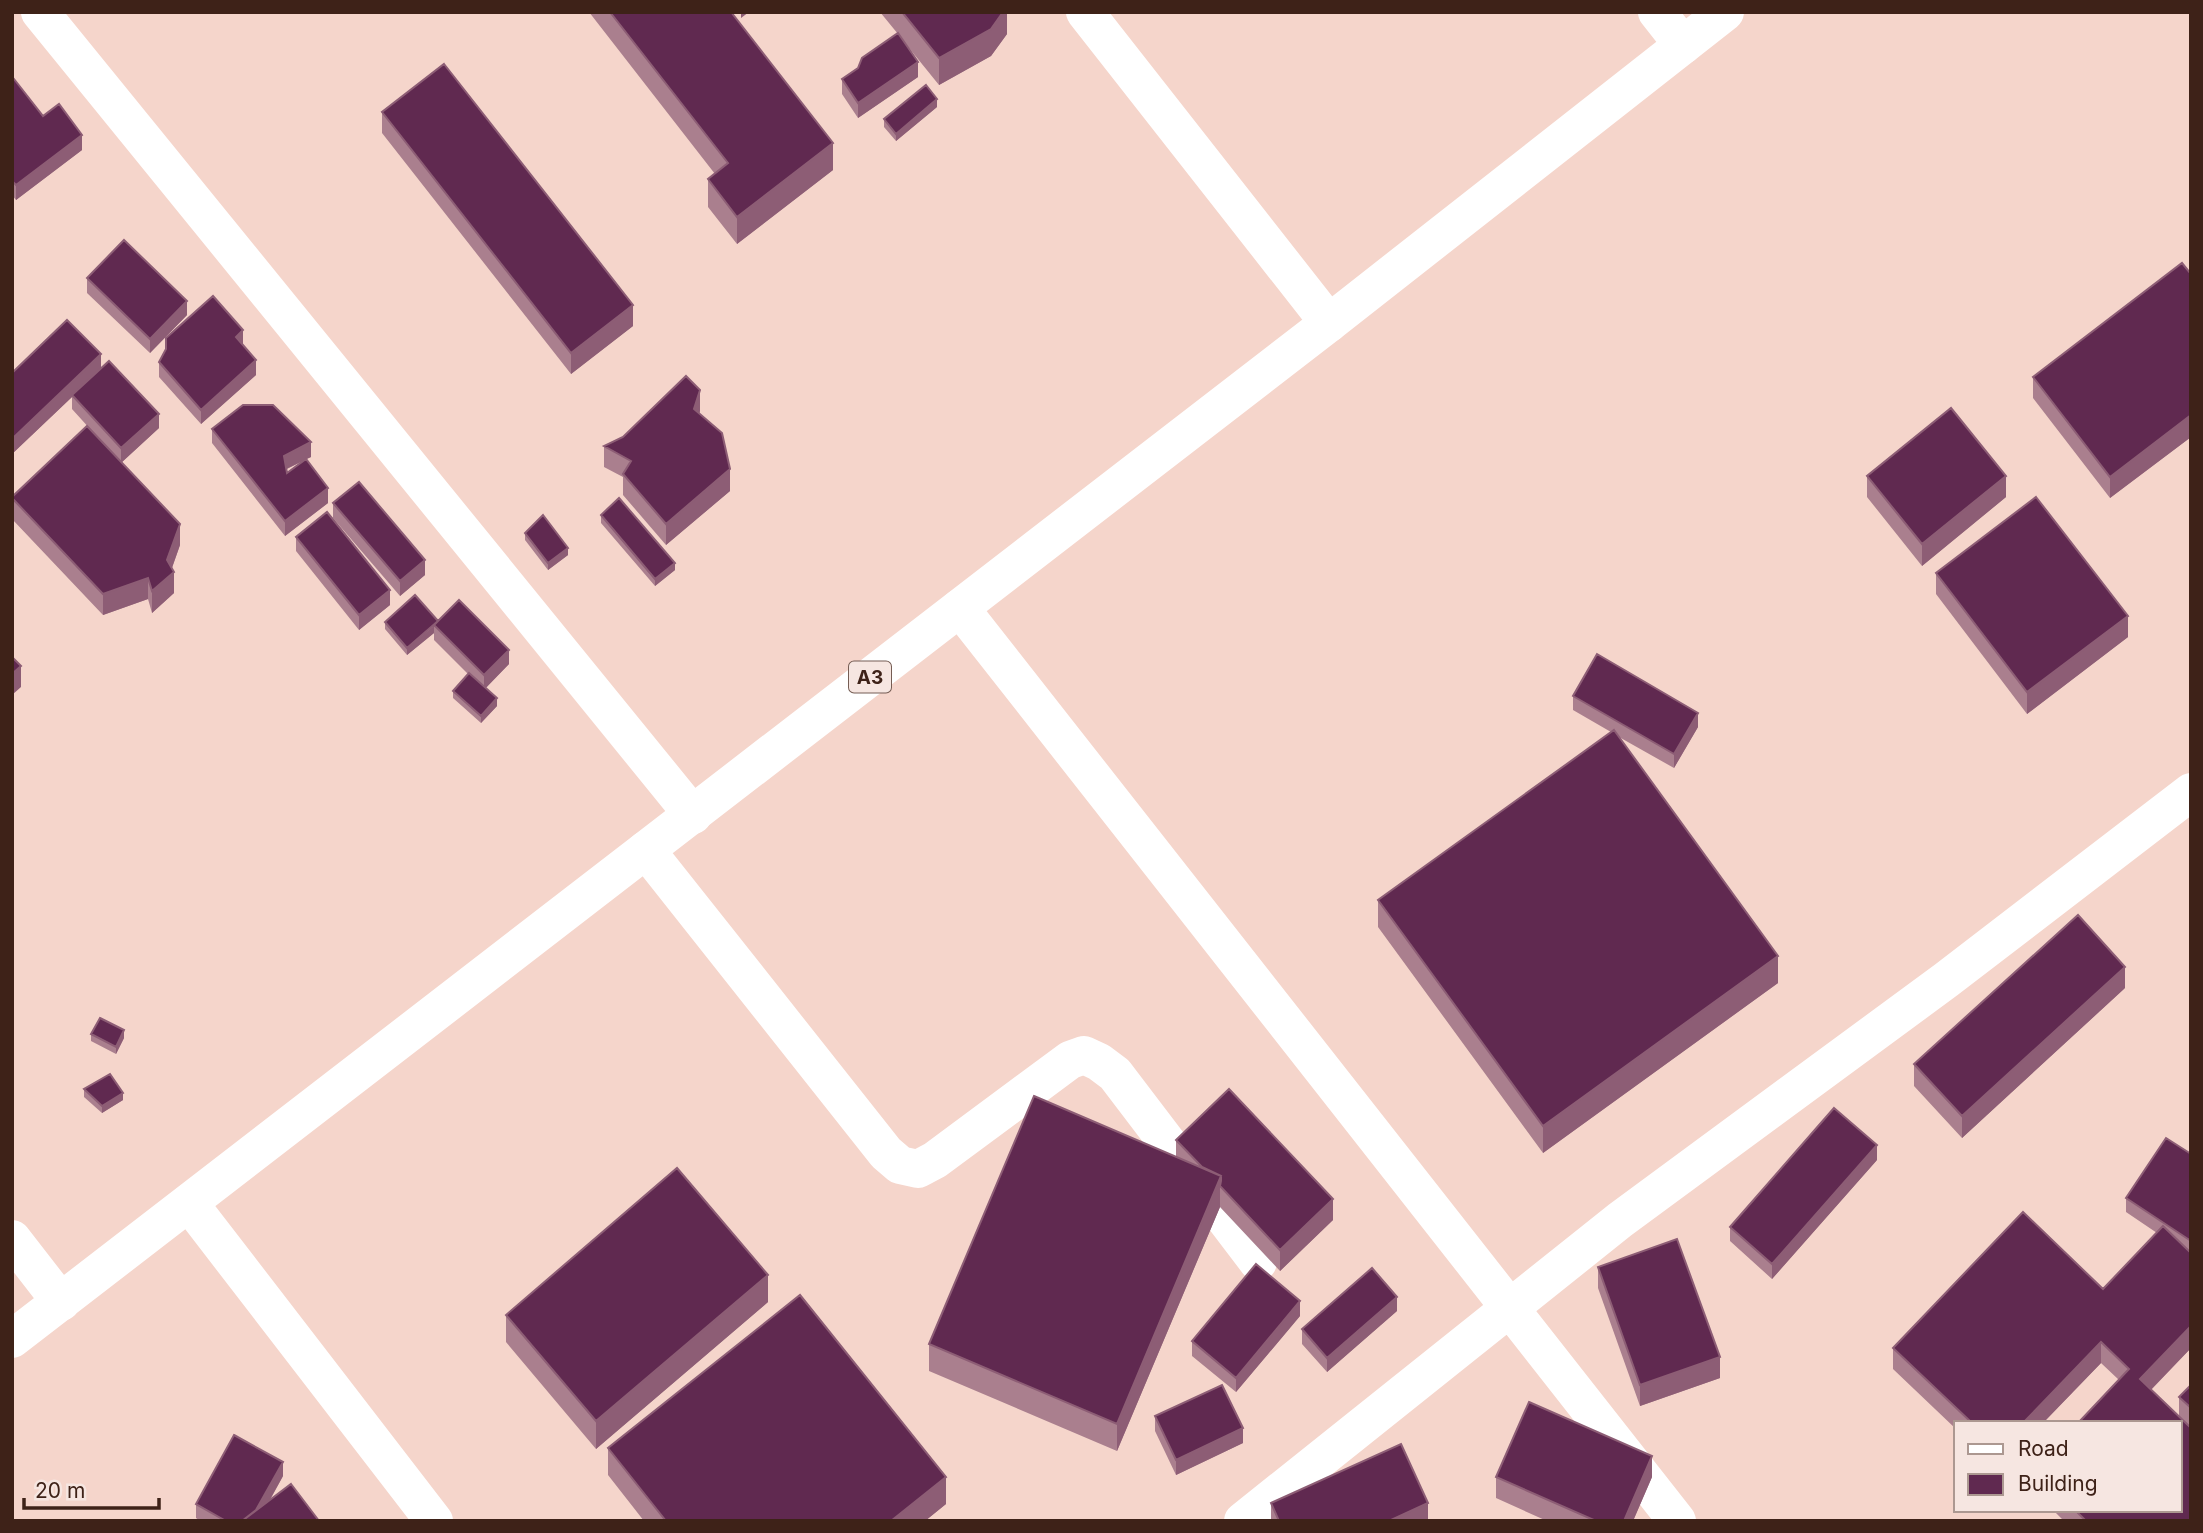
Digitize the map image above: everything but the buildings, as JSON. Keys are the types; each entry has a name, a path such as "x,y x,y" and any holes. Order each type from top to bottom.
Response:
{"main road":[{"path":"40,12 693,815"},
{"path":"1085,12 1329,323"},
{"path":"1657,12 1682,45"},
{"name":"A3","path":"12,1339 1329,323 1725,12"},
{"path":"960,608 1676,1521"},
{"path":"1243,1521 1620,1220 1945,980 2191,792"},
{"path":"646,850 887,1153 900,1165 918,1170 935,1160 1070,1060 1084,1055 1115,1074 1258,1262"},
{"path":"189,1203 435,1521"},
{"path":"12,1238 61,1302"}]}
